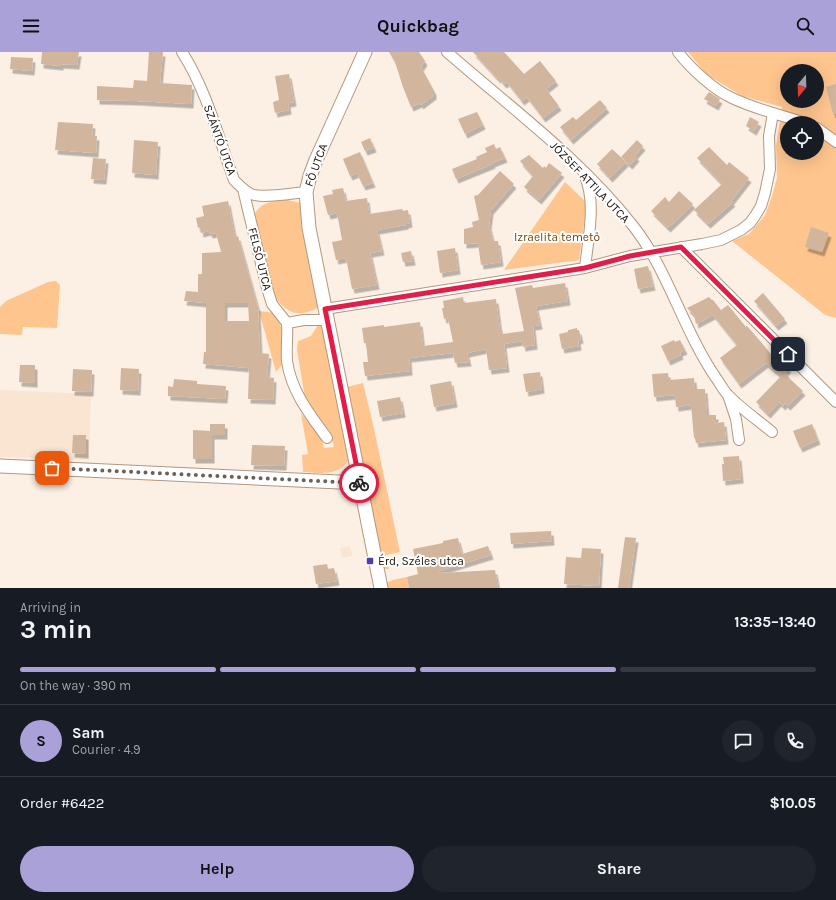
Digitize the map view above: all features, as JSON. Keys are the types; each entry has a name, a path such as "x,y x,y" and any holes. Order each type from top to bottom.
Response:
{"street":[{"name":"SZÁNTÓ UTCA","path":"182,52 204,95 234,180 243,189 251,194 260,196 306,192"},
{"name":"FŐ UTCA","path":"326,315 309,228 306,192 316,160 365,52"},
{"name":"JÓZSEF ATTILA UTCA","path":"447,52 540,131 581,169 634,227 652,252 686,325 706,363 728,395 772,432"},
{"path":"678,52 700,75 718,90 731,98 783,116"},
{"path":"327,438 300,400 292,380 287,361 287,324 326,315 585,268 630,256 721,240 741,230 755,216 765,193 770,169 769,136 773,113"},
{"path":"824,133 836,142"},
{"path":"581,169 587,181 591,202 585,268"},
{"name":"FELSŐ UTCA","path":"243,189 272,304 287,324"},
{"path":"681,247 836,402"},
{"path":"326,315 381,588"},
{"path":"728,395 736,419 739,440"},
{"path":"0,466 360,483"}],"shaded area":[{"path":"0,390 91,394 89,460 0,457"},
{"path":"350,546 352,556 342,558 340,548"}],"green space":[{"path":"688,52 836,52 836,318 825,315 732,241 749,234 765,215 777,178 776,146 780,120 780,160 824,160 824,116 781,116 782,108 824,108 824,64 780,64 780,106 742,96 706,74"},
{"name":"Izraelita temető","path":"565,182 587,203 579,260 504,270"},
{"path":"284,199 300,203 318,307 302,313 293,312 285,308 275,297 254,218 255,213 261,206 270,202"},
{"path":"56,281 60,285 57,328 23,327 22,335 0,334 0,307 6,301 48,282"},
{"path":"259,311 269,312 275,315 282,331 284,353 282,365 276,372"},
{"path":"318,325 322,326 326,331 350,457 341,468 336,471 323,473 303,472 302,455 308,454 301,414 318,432 324,448 334,447 331,436 305,398 297,350 298,341 311,336"},
{"path":"363,383 400,552 386,555 389,569 384,569 347,387"},
{"path":"407,577 409,588 387,588 386,583"}],"building":[{"path":"42,52 79,52 77,65 61,64 61,66 41,64"},
{"path":"149,52 163,52 160,83 192,85 191,104 97,100 97,86 133,88 134,80 147,81"},
{"path":"389,52 419,52 425,61 421,67 434,91 434,95 421,105 420,103 411,107 395,62"},
{"path":"473,52 504,52 524,74 540,61 556,81 546,89 559,106 543,118 527,97 522,101 507,82 504,84 499,78 498,79"},
{"path":"11,57 33,58 32,71 10,69"},
{"path":"289,74 294,102 288,103 289,110 275,113 273,102 279,100 275,76"},
{"path":"836,84 836,114 833,114 826,87"},
{"path":"709,92 720,99 716,106 704,99"},
{"path":"600,100 607,108 571,140 560,127 573,117 576,120"},
{"path":"477,112 483,125 465,134 458,119"},
{"path":"750,117 759,122 754,131 746,126"},
{"path":"58,122 93,124 92,136 97,136 96,153 55,150"},
{"path":"370,138 374,148 365,151 361,142"},
{"path":"134,140 158,142 156,175 132,173"},
{"path":"637,140 643,146 635,155 637,157 630,165 621,157"},
{"path":"494,144 496,149 500,147 505,158 456,179 452,169 477,159 476,157 487,152 485,148"},
{"path":"709,147 727,165 729,162 749,178 731,201 733,202 708,224 694,210 722,184 697,158"},
{"path":"612,149 626,162 610,178 597,164"},
{"path":"360,152 373,183 363,186 357,173 350,176 343,159"},
{"path":"529,155 543,168 544,166 546,168 549,163 562,173 539,200 524,187 533,176 520,161"},
{"path":"93,158 106,159 104,180 91,179"},
{"path":"500,171 514,184 491,210 489,225 493,241 498,241 501,262 481,265 478,243 464,244 464,229 473,227 472,222 479,220 474,196 478,195"},
{"path":"343,188 346,201 367,198 369,214 402,209 403,211 408,210 410,223 377,230 382,251 370,253 377,285 352,289 346,258 336,260 332,242 342,240 337,213 328,215 323,196 333,194 332,190"},
{"path":"679,191 693,204 668,228 651,211 665,197 669,202"},
{"path":"228,201 235,237 238,236 258,308 260,353 269,354 267,377 274,378 273,400 248,399 249,368 203,364 204,352 206,352 206,303 184,301 186,291 198,292 198,274 202,274 202,253 221,252 216,233 210,234 209,231 201,233 200,227 198,228 196,218 204,216 202,206","holes":["225,303 248,303 249,321 225,321"]},
{"path":"811,227 829,233 822,252 805,247"},
{"path":"455,248 458,270 440,273 437,251"},
{"path":"411,251 413,261 403,262 401,253"},
{"path":"648,266 653,286 638,289 634,269"},
{"path":"565,283 568,301 536,306 540,325 533,326 535,345 523,347 522,341 504,344 507,368 489,370 486,349 467,353 469,362 455,363 453,353 409,358 410,371 365,376 363,362 368,362 366,343 364,343 362,328 384,325 384,327 420,322 423,346 453,342 448,318 444,319 442,308 444,308 443,301 463,297 464,303 496,299 500,330 502,329 503,334 524,331 515,288 532,285 533,288"},
{"path":"763,293 785,319 776,326 754,301"},
{"path":"709,297 721,310 728,305 779,364 781,361 789,368 785,372 803,391 788,406 785,403 783,406 779,402 768,414 756,402 781,376 766,363 739,384 720,358 737,345 713,315 696,324 694,315 687,308"},
{"path":"577,328 581,339 578,340 579,346 562,349 559,334"},
{"path":"674,340 675,342 680,340 685,350 680,352 681,355 668,361 661,346"},
{"path":"20,365 35,365 35,383 19,382"},
{"path":"121,368 139,369 138,391 120,390"},
{"path":"73,369 92,370 91,392 72,391"},
{"path":"540,372 542,389 526,392 523,374"},
{"path":"668,373 669,380 694,378 695,389 705,389 707,415 716,415 716,423 724,422 726,440 696,443 694,438 691,405 676,407 675,395 654,397 652,374"},
{"path":"174,379 197,381 197,384 226,386 225,399 168,396 168,386 173,387"},
{"path":"451,381 455,403 434,407 430,385"},
{"path":"400,397 403,413 380,417 377,401"},
{"path":"210,424 225,424 225,435 212,435 212,459 193,459 193,430 210,431"},
{"path":"812,424 818,440 800,448 793,431"},
{"path":"73,435 86,435 86,454 72,453"},
{"path":"252,445 285,446 284,466 251,465"},
{"path":"739,456 741,479 723,481 723,457"},
{"path":"551,531 552,541 511,544 510,533"},
{"path":"625,537 636,538 629,588 618,588"},
{"path":"458,538 462,554 488,546 491,555 439,571 440,573 495,570 498,588 409,588 407,577 418,574 413,549 443,543 443,541"},
{"path":"582,548 601,549 599,586 564,584 566,557 581,558"},
{"path":"327,564 328,569 334,568 337,581 316,584 313,566"}],"way so far":[{"path":"52,468 359,483"}],"place":[{"name":"Érd, Széles utca","path":"370,561"}],"route":[{"path":"359,483 325,309 585,268 630,256 681,247 788,354"}]}
